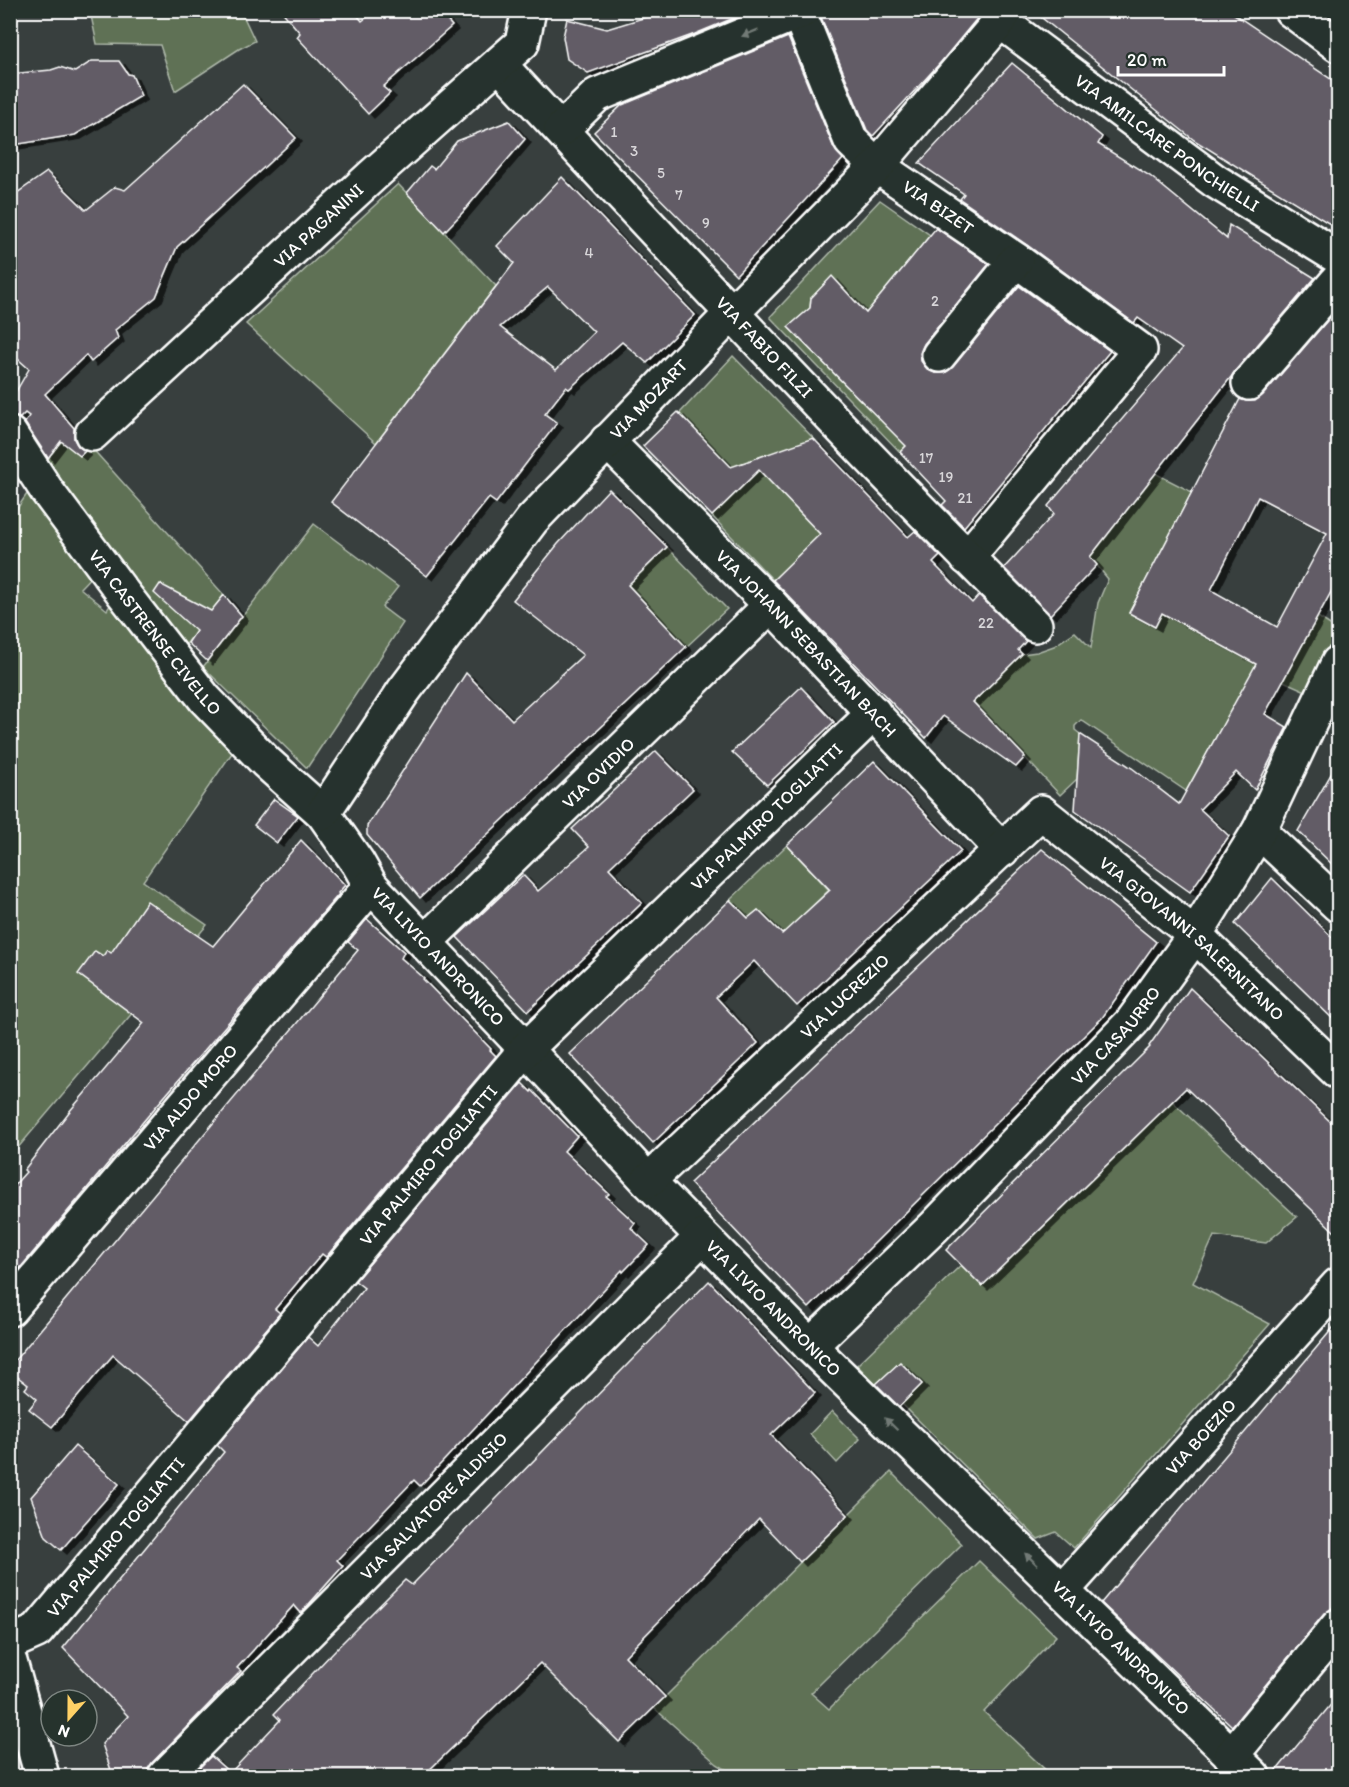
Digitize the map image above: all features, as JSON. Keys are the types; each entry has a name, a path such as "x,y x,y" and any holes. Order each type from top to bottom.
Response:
{"street":[{"name":"VIA PAGANINI","path":"92,434 372,176 522,43 529,10"},
{"path":"1291,10 1326,29"},
{"path":"561,130 597,95 801,12"},
{"name":"VIA BIZET","path":"801,12 851,141 877,166 1016,260 1140,350 967,558"},
{"name":"VIA MOZART","path":"323,813 403,692 532,520 877,166 1003,16"},
{"name":"VIA AMILCARE PONCHIELLI","path":"1003,16 1215,182 1338,257"},
{"name":"VIA FABIO FILZI","path":"499,64 732,313 967,558 1035,625"},
{"path":"939,355 1016,260"},
{"path":"1249,383 1338,280"},
{"name":"VIA CASTRENSE CIVELLO","path":"10,434 47,491 205,699 266,762 323,813"},
{"name":"VIA JOHANN SEBASTIAN BACH","path":"607,441 771,605 1002,850"},
{"name":"VIA OVIDIO","path":"425,942 771,605"},
{"name":"VIA CASAURRO","path":"810,1346 934,1227 1132,1022 1195,935 1329,711 1338,663"},
{"name":"VIA PALMIRO TOGLIATTI","path":"10,1643 37,1631 526,1049 874,713"},
{"name":"VIA LUCREZIO","path":"648,1181 1041,812"},
{"name":"VIA GIOVANNI SALERNITANO","path":"1041,812 1195,935 1338,1072"},
{"name":"VIA LIVIO ANDRONICO","path":"323,813 358,863 370,886 702,1237 810,1346 1242,1766"},
{"path":"1259,831 1338,905"},
{"name":"VIA ALDO MORO","path":"10,1309 370,886"},
{"name":"VIA SALVATORE ALDISIO","path":"165,1776 702,1237"},
{"name":"VIA BOEZIO","path":"1063,1590 1338,1285"},
{"path":"1242,1766 1338,1626"},
{"path":"10,1662 42,1776"}],"green space":[{"path":"90,11 241,11 255,41 175,91 160,45 97,44"},
{"path":"398,184 496,286 376,443 246,324"},
{"path":"880,200 930,235 867,314 811,298 810,308 788,327 870,410 914,364 949,402 900,452 770,317"},
{"path":"733,356 816,441 750,461 821,535 773,580 712,516 746,483 679,414"},
{"path":"72,426 224,595 181,651 45,463"},
{"path":"1139,465 1192,492 1129,613 1155,627 1162,613 1257,664 1186,791 1081,720 1075,726 1075,730 1080,734 1077,779 1060,795 973,702 1022,654 1054,646 1075,632 1091,648 1098,603 1108,579 1090,557"},
{"path":"31,488 97,570 80,588 107,610 117,595 171,673 232,753 143,881 207,925 11,1156 10,519"},
{"path":"314,524 398,587 382,607 403,623 307,768 203,667"},
{"path":"667,547 727,609 686,647 628,585"},
{"path":"1318,617 1338,630 1338,636 1308,692 1283,681"},
{"path":"787,845 829,890 782,935 758,910 748,918 730,900"},
{"path":"1172,1101 1297,1217 1266,1243 1214,1236 1193,1283 1270,1324 1074,1548 1056,1532 1038,1539 902,1404 922,1384 900,1362 876,1385 857,1365 961,1265 982,1286"},
{"path":"832,1411 860,1439 837,1463 810,1434"},
{"path":"891,1472 962,1544 811,1693 829,1709 979,1561 1056,1636 984,1712 1052,1776 726,1776 730,1772 717,1764 654,1708"}],"building":[{"path":"281,10 353,10 362,21 376,10 438,10 452,26 383,87 390,93 368,114 297,37 300,33"},
{"path":"669,10 753,10 588,73 567,59 563,37 567,19 607,29"},
{"path":"822,10 984,10 941,62 873,136 867,130 821,17"},
{"path":"1032,10 1228,10 1338,84 1338,229 1194,140"},
{"path":"788,37 834,148 843,159 736,275 594,132 622,105"},
{"path":"92,61 119,61 128,74 132,75 141,96 75,135 13,145 10,119 10,74 60,67 75,72"},
{"path":"1012,63 1102,137 1098,144 1150,176 1227,239 1229,225 1315,278 1235,371 1090,557 1097,565 1050,615 1004,568 1054,514 1048,506 1182,349 1138,318 1134,323 960,199 964,194 919,163"},
{"path":"243,84 296,138 177,247 156,297 115,330 118,338 91,362 86,355 45,394 74,428 74,439 85,451 80,456 61,441 48,458 25,423 29,416 25,413 20,418 10,416 10,402 29,369 10,352 10,198 47,172 86,210 115,187 125,190"},
{"path":"509,121 525,139 444,232 407,193 430,166 434,169 457,141"},
{"path":"562,177 695,315 647,363 622,342 569,389 566,387 545,414 557,423 496,503 489,498 427,576 331,502 514,263 497,246","holes":["548,287 594,332 556,370 500,327"]},
{"path":"936,228 989,264 924,344 920,353 921,361 928,370 945,373 953,367 1019,286 1110,351 964,527 942,505 946,501 900,452 906,446 788,327 810,308 811,298 832,276 866,313"},
{"path":"1338,308 1338,579 1265,714 1287,727 1255,790 1236,772 1200,809 1229,836 1190,892 1075,810 1080,734 1132,768 1179,804 1256,664 1162,613 1155,627 1129,613 1240,399 1255,401 1263,395","holes":["1258,497 1327,533 1277,627 1211,590"]},
{"path":"678,412 731,467 813,438 908,537 915,531 940,556 933,563 972,603 979,595 1026,641 1018,650 1022,654 973,702 1025,757 1016,767 943,716 926,738 773,580 820,534 759,470 712,516 643,446"},
{"path":"609,489 667,547 628,585 686,647 420,898 367,835 367,826 466,673 512,720 583,655 513,600 558,544"},
{"path":"160,584 211,611 224,595 242,616 207,661 188,643 196,631 154,593"},
{"path":"801,687 834,722 767,785 732,752"},
{"path":"656,751 693,789 609,868 642,903 528,1011 457,937 523,875 538,891 589,847 572,829"},
{"path":"874,761 961,851 797,1006 754,961 716,997 758,1043 653,1143 570,1054 730,900 748,918 758,910 782,934 830,890 787,845"},
{"path":"1338,762 1338,870 1298,831"},
{"path":"274,799 298,816 277,843 254,825"},
{"path":"301,840 345,885 10,1280 10,1190 26,1172 24,1170 69,1112 144,1023 78,974 95,951 103,956 107,950 111,953 147,901 213,946"},
{"path":"1042,849 1156,942 1102,1018 809,1308 690,1183"},
{"path":"1272,878 1338,943 1338,1024 1235,924"},
{"path":"367,919 404,952 401,958 424,978 496,1056 326,1257 322,1254 275,1309 280,1313 189,1421 113,1355 52,1427 29,1409 37,1399 25,1389 28,1385 10,1371 10,1366 358,950 348,942"},
{"path":"1190,988 1338,1129 1338,1235 1186,1088 982,1286 946,1250 1150,1047"},
{"path":"522,1083 531,1092 532,1090 577,1136 564,1151 609,1194 606,1196 635,1223 631,1228 649,1245 623,1272 622,1270 420,1486 414,1480 337,1560 343,1566 301,1613 294,1605 237,1668 241,1671 152,1763 147,1776 113,1776 102,1744 128,1716 63,1648 224,1452 217,1445 308,1337 318,1346 364,1288 355,1281"},
{"path":"709,1281 815,1393 771,1435 848,1515 800,1562 759,1519 625,1656 665,1697 619,1742 540,1663 423,1776 191,1776 211,1756 230,1773 280,1720 274,1714 337,1648 405,1580 412,1585"},
{"path":"1338,1322 1338,1600 1232,1726 1101,1603"},
{"path":"900,1362 922,1384 899,1407 876,1384"},
{"path":"75,1446 119,1484 61,1550 46,1537 31,1497"},
{"path":"1338,1696 1338,1776 1272,1776"}]}
